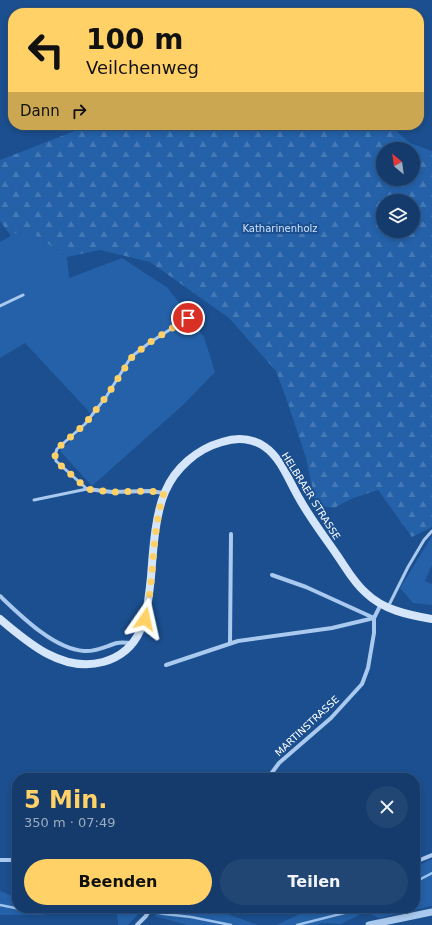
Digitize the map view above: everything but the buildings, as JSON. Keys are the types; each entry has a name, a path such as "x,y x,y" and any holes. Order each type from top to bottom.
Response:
{"main road":[{"name":"HELBRAER STRASSE","path":"0,619 32,644 56,659 77,665 94,665 108,661 126,651 142,628 147,610 156,530 164,493 168,484 180,468 192,457 221,442 236,439 248,440 260,444 275,456 305,509 364,592 385,606 406,614 432,619"}],"street":[{"path":"87,489 112,492 149,491 164,493"},
{"path":"230,534 230,642"},
{"path":"272,575 300,585 374,618"},
{"path":"0,596 38,628 66,646 84,651 99,650 118,643 133,643"},
{"name":"MARTINSTRASSE","path":"272,773 279,763 331,718 362,684 368,668 374,633 374,618 385,606"},
{"path":"166,665 230,642 332,628 374,618"},
{"path":"420,860 432,855"},
{"path":"0,860 12,860"},
{"path":"369,925 432,912"},
{"path":"137,925 148,913"}],"lane":[{"path":"0,306 23,294"},
{"path":"87,489 56,461 55,455 57,449 85,424 106,397 132,357 149,343 188,318"},
{"path":"34,500 87,489"},
{"path":"385,606 424,540 432,531"}],"green space":[{"name":"Katharinenholz","path":"77,130 395,130 409,142 376,142 376,186 420,186 420,147 432,151 432,527 412,537 378,490 351,499 334,508 316,505 306,458 276,371 229,318 150,262 100,250 67,257 25,228 11,236 0,221 0,160"},
{"path":"25,228 67,257 69,278 122,258 168,288 204,337 215,372 183,405 92,486 60,451 94,417 25,343 0,358 0,242"},
{"path":"432,536 432,565 425,581 432,584 432,605 413,603 400,588"},
{"path":"432,860 432,906 420,909 420,865"},
{"path":"0,891 12,896 12,913 48,913 42,915 0,915"},
{"path":"117,913 139,913 128,925 118,925"},
{"path":"157,913 224,913 258,925 187,925 154,916"},
{"path":"303,913 358,913 359,915 341,924 322,923 317,925 276,925"},
{"path":"369,913 401,913 379,918"}],"waterway":[{"path":"420,879 432,873"},
{"path":"0,905 12,907"},
{"path":"159,913 191,917 231,925"},
{"path":"297,925 344,913"}],"route":[{"path":"145,619 157,524 164,493 149,491 112,492 87,489 56,461 55,455 57,449 85,424 106,397 132,357 149,343 188,318"}]}
